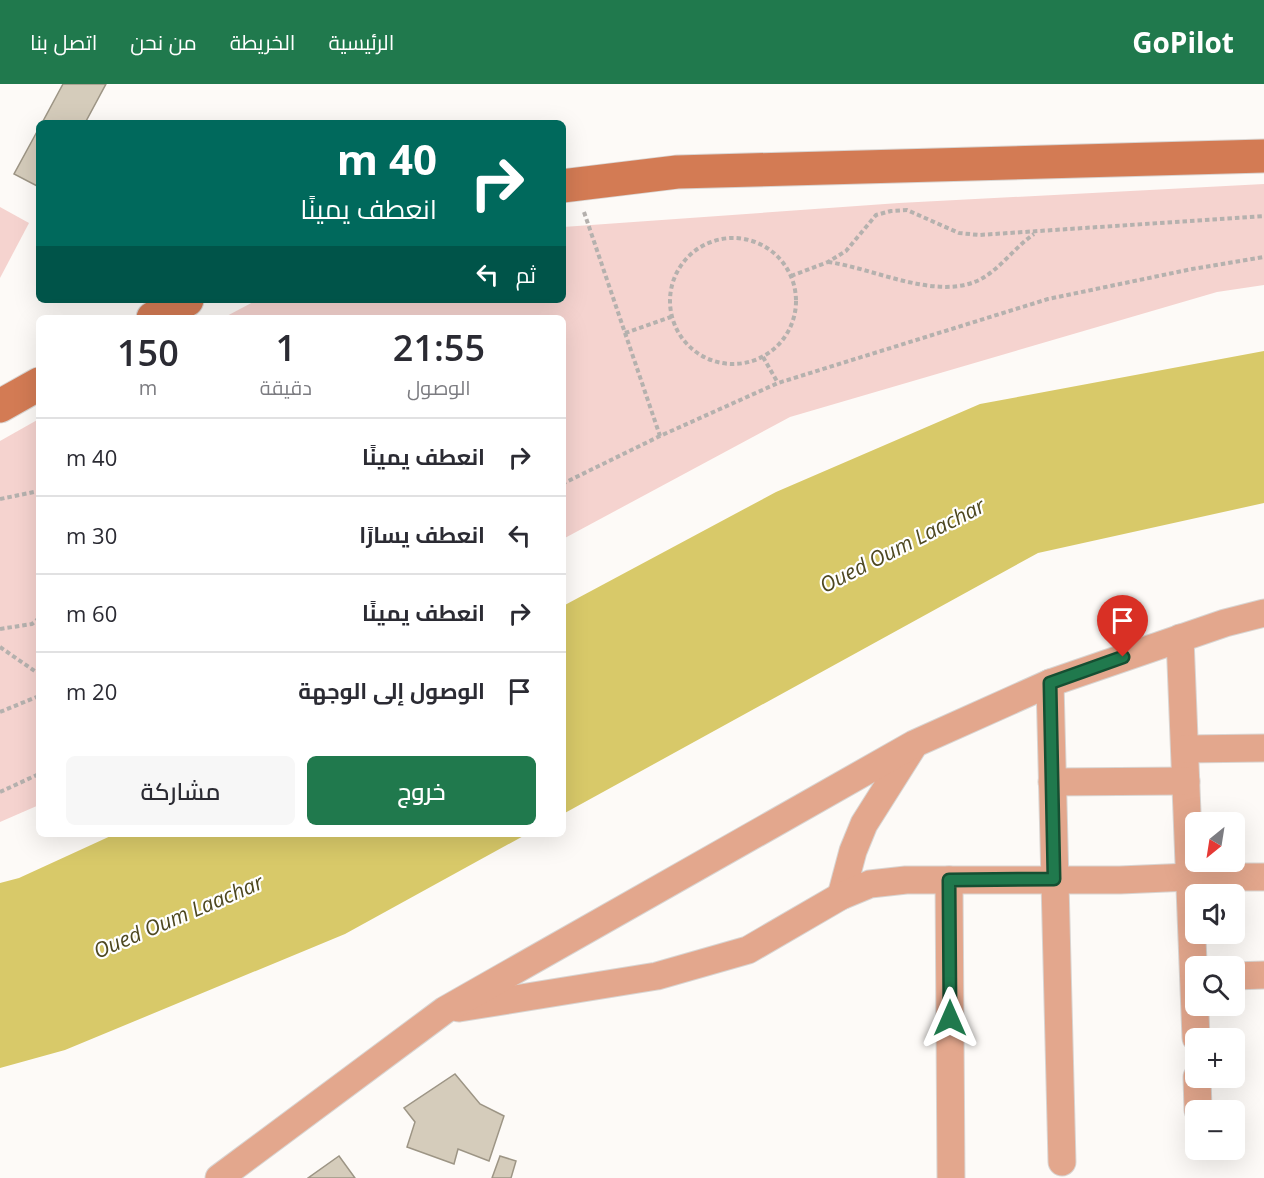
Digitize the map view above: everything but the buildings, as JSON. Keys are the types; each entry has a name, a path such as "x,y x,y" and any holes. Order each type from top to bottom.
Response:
{"main road":[{"path":"568,185 676,172 1264,156"},
{"path":"159,315 181,303"},
{"path":"0,406 36,386"}],"street":[{"path":"219,1178 445,1010 914,744 1050,683 1180,638 1264,613"},
{"path":"1180,638 1194,956"},
{"path":"1050,683 1062,1162"},
{"path":"841,896 853,851 864,824 914,744"},
{"path":"1185,750 1264,748"},
{"path":"1052,782 1186,782"},
{"path":"445,1010 514,1001 657,976 748,950 841,896 870,884 906,880 1264,877"},
{"path":"949,880 951,1178"},
{"path":"1245,976 1264,975"}],"path":[{"path":"568,185 625,333 660,436"},
{"path":"791,276 828,262 846,252 876,215 891,211 907,210 959,233 979,235 1264,216"},
{"path":"828,262 851,265 934,286 961,286 982,278 1036,232"},
{"path":"725,238 746,239 765,246 780,259 791,276 796,296 795,316 787,335 774,350 763,357 737,365 715,362 695,353 680,337 671,317 669,296 674,274 687,256 704,244 725,238"},
{"path":"566,482 660,436 778,383 1048,299 1192,269 1264,257"},
{"path":"625,333 671,317"},
{"path":"763,357 778,383"},
{"path":"0,499 36,492"},
{"path":"0,629 32,624 36,621"},
{"path":"0,647 36,672"},
{"path":"0,712 36,697"},
{"path":"0,792 36,775"}],"shaded area":[{"path":"1264,184 1264,285 1217,292 790,417 566,537 566,315 229,315 251,303 566,303 566,227 899,203"},
{"path":"0,207 29,223 0,278"},
{"path":"36,421 36,806 0,822 0,441"}],"water":[{"name":"Oued Oum Laachar","path":"1264,351 1264,503 1038,553 566,812 566,604 776,492 980,404"},
{"name":"Oued Oum Laachar","path":"108,837 522,837 345,934 65,1050 0,1068 0,883 19,878"}],"route":[{"path":"950,1018 949,880 1054,879 1050,683 1123,657"}]}
